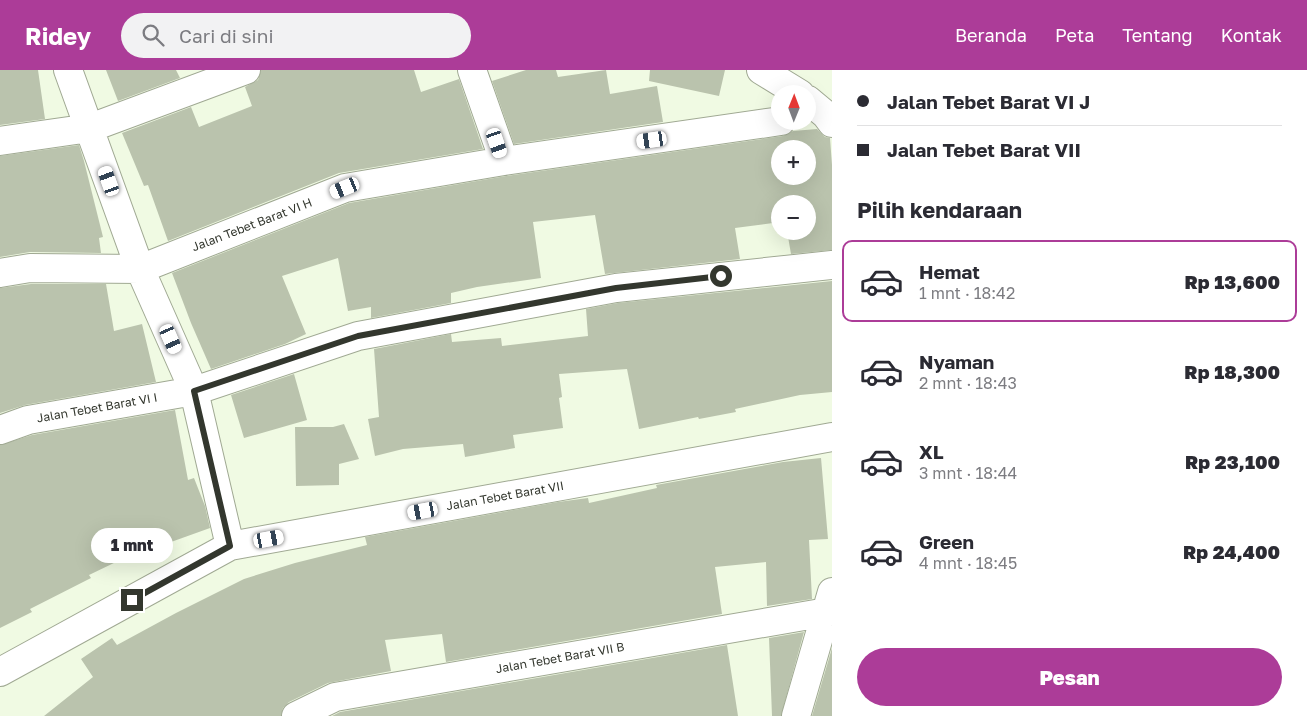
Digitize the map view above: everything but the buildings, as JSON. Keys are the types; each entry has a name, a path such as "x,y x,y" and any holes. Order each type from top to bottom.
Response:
{"street":[{"path":"68,70 140,269 194,391 230,546"},
{"path":"0,141 90,128 246,70"},
{"path":"472,70 504,161"},
{"path":"761,70 785,85"},
{"name":"Jalan Tebet Barat VI H","path":"140,269 345,188 504,161 771,122"},
{"name":"Jalan Tebet Barat VI I","path":"0,430 28,420 194,391 358,336 616,288 832,265"},
{"path":"0,273 30,268 140,269"},
{"name":"Jalan Tebet Barat VII","path":"0,672 230,546 830,444"},
{"path":"796,716 829,602"},
{"name":"Jalan Tebet Barat VII B","path":"296,716 335,697 829,602"}],"route":[{"path":"132,600 230,546 194,391 358,336 616,288 721,276"}]}
